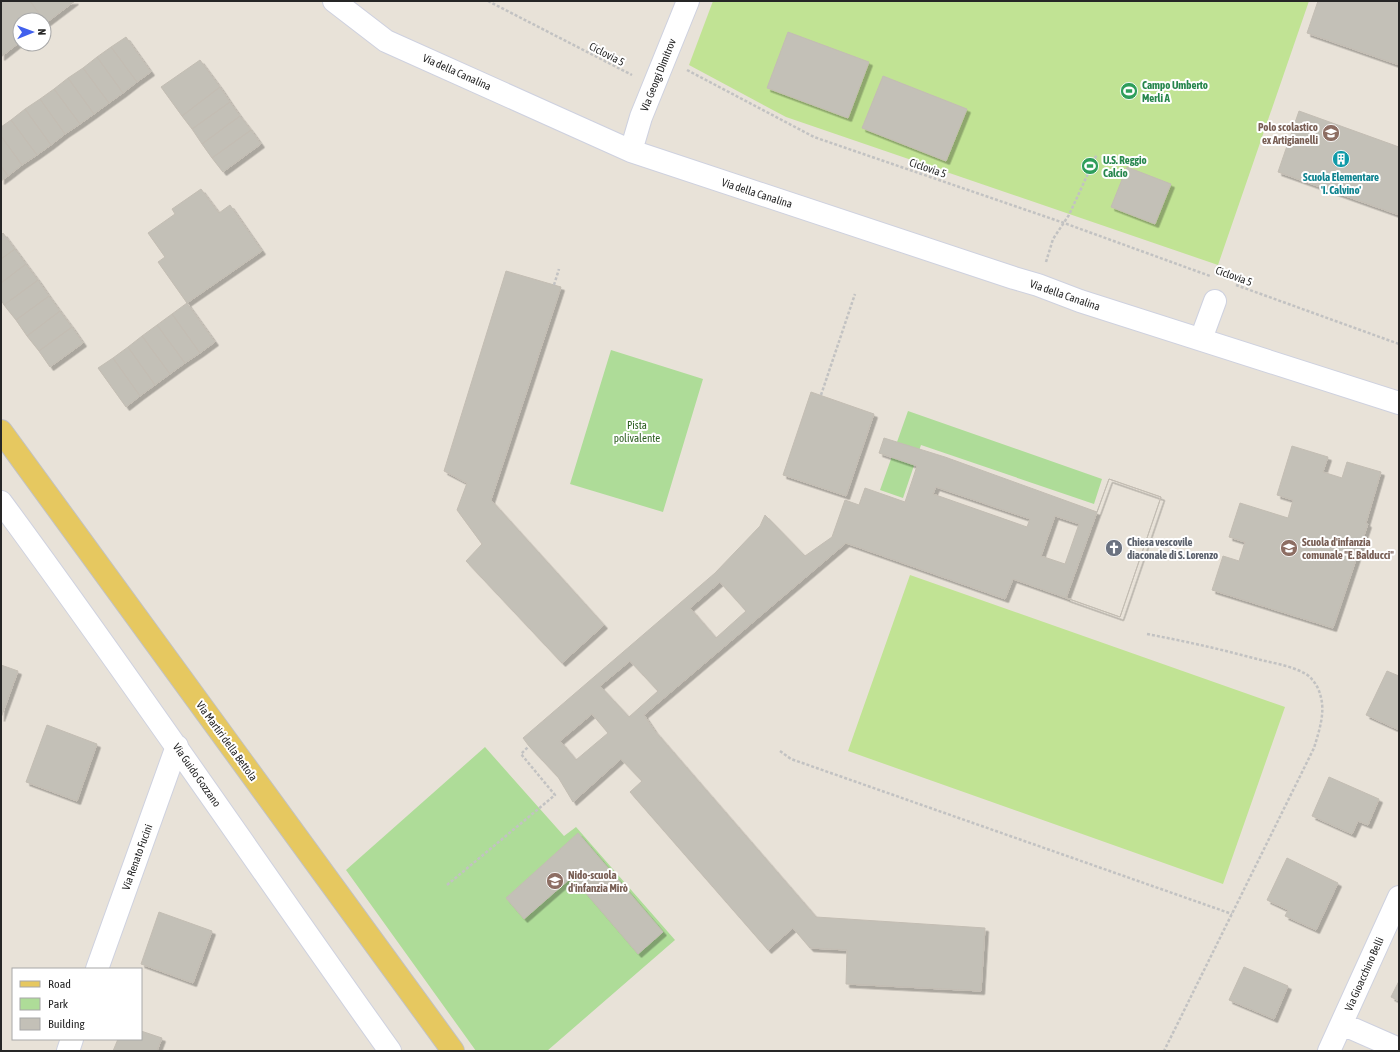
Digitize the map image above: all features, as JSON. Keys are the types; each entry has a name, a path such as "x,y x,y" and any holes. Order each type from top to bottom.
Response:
{"main road":[{"name":"Via Martiri della Bettola","path":"1,431 453,1051"}],"street":[{"name":"Via della Canalina","path":"334,1 386,41 631,151 1038,285 1080,301 1399,404"},
{"name":"Via Georgi Dimitrov","path":"631,151 641,117 688,1"},
{"path":"1201,339 1215,301"},
{"name":"Via Guido Gozzano","path":"1,502 177,746 390,1051"},
{"name":"Via Renato Fucini","path":"97,968 177,746"},
{"name":"Via Gioacchino Belli","path":"1329,1051 1399,897"},
{"path":"1342,1024 1399,1049"},
{"path":"68,1051 72,1040"}],"path":[{"name":"Ciclovia 5","path":"488,1 632,76 636,68"},
{"name":"Ciclovia 5","path":"665,58 814,137 1064,223 1212,277"},
{"path":"1038,285 1053,239 1069,215 1097,154"},
{"path":"554,285 559,269"},
{"name":"Ciclovia 5","path":"1234,285 1399,344"},
{"path":"821,395 855,294"},
{"path":"1147,634 1205,645 1291,667 1305,673 1314,682 1320,693 1322,705 1321,724 1314,748 1164,1051"},
{"path":"448,885 555,795 521,754 529,746"},
{"path":"780,751 791,759 1232,914"}],"green space":[{"name":"U.S. Reggio Calcio","path":"713,1 1309,1 1218,265 786,117 689,65"},
{"name":"Pista polivalente","path":"611,350 703,379 663,512 570,484"},
{"path":"908,411 1102,479 1094,504 921,445 903,498 880,490"},
{"path":"910,575 1285,707 1223,884 848,751"},
{"path":"485,747 564,836 576,827 675,940 547,1051 476,1051 346,870"}],"building":[{"path":"1,1 30,1 38,12 12,12 12,48 1,57"},
{"path":"30,1 75,1 52,18 52,12 38,12"},
{"path":"1318,1 1399,1 1399,65 1307,33"},
{"path":"788,32 869,62 848,118 767,88"},
{"path":"126,37 151,72 137,82 111,47"},
{"path":"111,47 137,82 123,93 97,57"},
{"path":"97,57 123,93 109,103 83,68"},
{"path":"200,60 220,87 182,116 161,87"},
{"path":"83,68 109,103 94,114 68,78"},
{"path":"883,76 967,109 946,161 862,128"},
{"path":"68,78 94,114 80,124 54,89"},
{"path":"220,87 230,102 192,129 182,116"},
{"path":"54,89 80,124 65,134 40,99"},
{"path":"40,99 65,134 51,145 25,109"},
{"path":"230,102 240,116 202,144 192,129"},
{"path":"25,109 51,145 37,155 11,120"},
{"name":"Scuola Elementare 'I. Calvino'","path":"1299,111 1399,147 1399,215 1278,172"},
{"path":"240,116 251,130 212,158 202,144"},
{"path":"11,120 37,155 22,165 1,136 1,127"},
{"path":"251,130 261,144 223,172 212,158"},
{"path":"1,136 22,165 8,176 1,166"},
{"path":"1,166 8,176 1,181"},
{"path":"1127,167 1171,184 1155,224 1111,207"},
{"path":"201,189 219,213 230,205 262,251 187,303 158,262 165,257 148,233 175,214 172,209"},
{"path":"3,233 15,249 1,259 1,235"},
{"path":"15,249 26,264 1,283 1,259"},
{"path":"26,264 38,280 4,305 1,300 1,283"},
{"path":"506,271 561,287 491,500 604,625 562,663 466,561 482,544 457,510 467,483 444,471"},
{"path":"38,280 49,296 16,320 4,305"},
{"path":"49,296 60,311 27,336 16,320"},
{"path":"187,303 215,342 200,353 172,314"},
{"path":"60,311 72,327 39,351 27,336"},
{"path":"172,314 200,353 185,363 157,325"},
{"path":"157,325 185,363 170,374 142,336"},
{"path":"72,327 83,343 50,367 39,351"},
{"path":"142,336 170,374 155,385 128,347"},
{"path":"128,347 155,385 140,396 113,358"},
{"path":"113,358 140,396 126,407 98,368"},
{"path":"811,392 874,414 846,496 783,475"},
{"path":"884,438 945,457 1097,512 1109,479 1161,497 1120,617 1013,579 1005,599 846,543 644,715 654,730 816,917 985,928 981,991 846,984 847,950 810,948 793,928 768,950 630,792 642,781 621,759 573,802 558,777 523,738 715,573 760,526 765,515 805,556 832,537 845,500 859,505 865,488 905,502 917,466 879,453","holes":["936,487 1030,519 1027,527 933,494","1055,516 1079,524 1065,564 1041,556","720,582 746,611 716,638 690,608","630,661 658,691 629,717 600,686","592,714 608,733 576,760 560,741"]},
{"path":"1292,446 1328,457 1323,472 1342,478 1347,462 1381,472 1366,523 1368,524 1333,628 1212,590 1223,556 1239,561 1245,542 1229,537 1240,503 1288,518 1293,500 1277,495"},
{"name":"Chiesa vescovile diaconale di S. Lorenzo","path":"1109,479 1161,497 1120,617 1066,598"},
{"path":"1,665 18,671 1,718"},
{"path":"1387,671 1399,676 1399,730 1366,715"},
{"path":"47,725 97,744 77,801 26,782"},
{"path":"1329,777 1379,799 1368,825 1358,821 1352,834 1312,816"},
{"path":"578,833 663,932 638,954 572,877 524,919 506,898"},
{"path":"1287,858 1338,883 1316,930 1285,916 1288,910 1267,900"},
{"path":"159,912 212,931 193,983 141,964"},
{"path":"1244,967 1288,986 1274,1019 1229,1000"},
{"path":"1399,981 1399,1001 1391,997"},
{"path":"142,1031 162,1038 157,1051 113,1051 118,1040 142,1040"}],"place":[{"name":"Campo Umberto Merli A","path":"1129,91"},
{"name":"Polo scolastico ex Artigianelli","path":"1331,133"},
{"name":"Scuola Elementare 'I. Calvino'","path":"1341,159"},
{"name":"U.S. Reggio Calcio","path":"1090,166"},
{"name":"Chiesa vescovile diaconale di S. Lorenzo","path":"1114,548"},
{"name":"Scuola d'infanzia comunale \"E. Balducci\"","path":"1289,548"},
{"name":"Nido-scuola d'infanzia Mirò","path":"555,881"}]}
